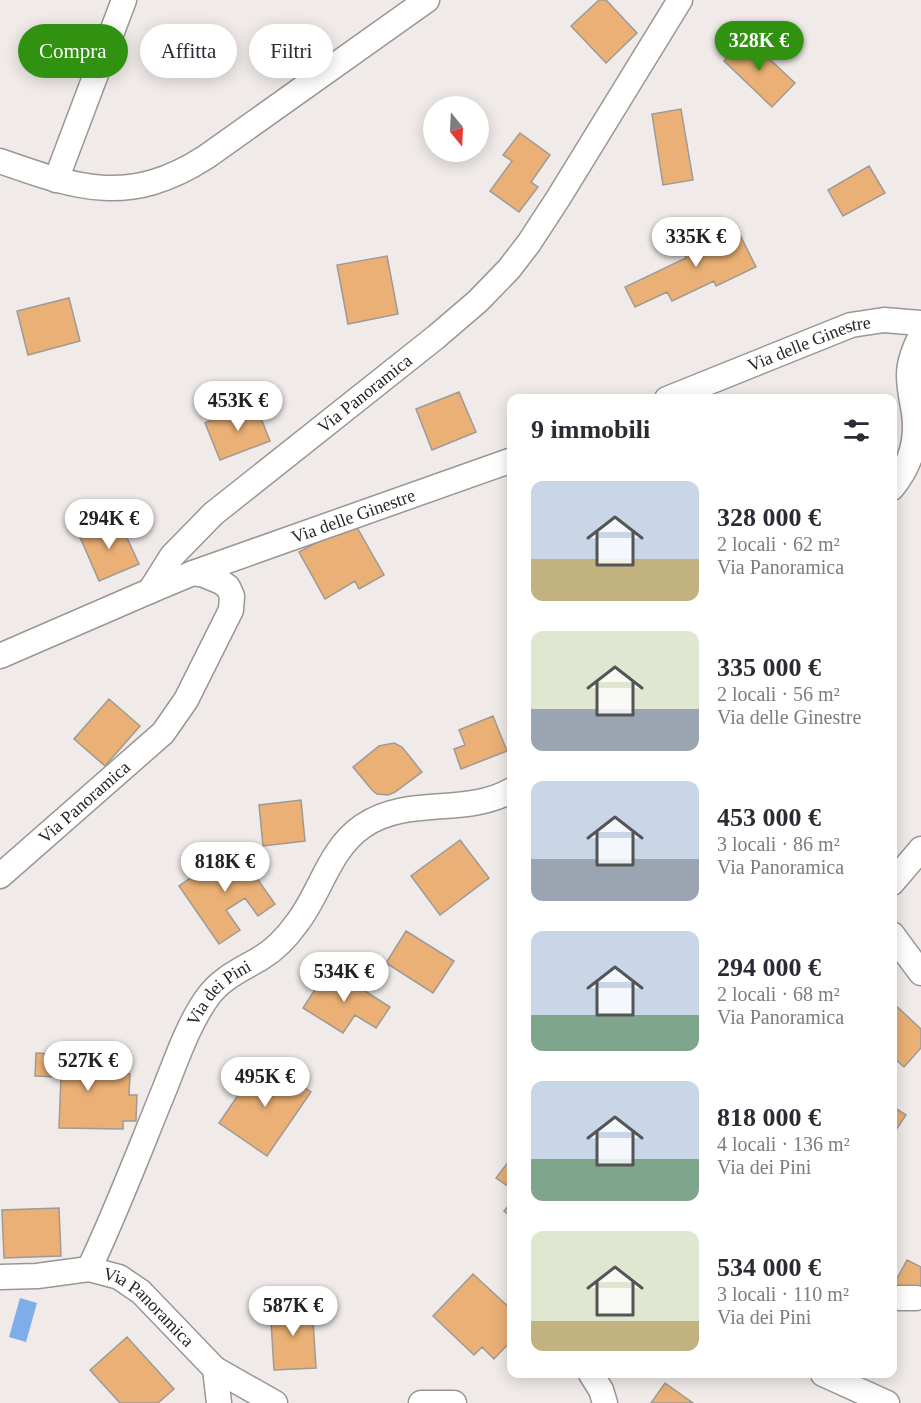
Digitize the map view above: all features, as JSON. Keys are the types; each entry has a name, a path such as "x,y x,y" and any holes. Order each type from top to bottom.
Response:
{"street":[{"path":"56,180 124,0"},
{"path":"0,161 56,180 89,188 114,189 154,183 182,172 206,157 427,0"},
{"name":"Via Panoramica","path":"150,591 172,556 213,514 436,336 478,301 504,274 538,229 680,0"},
{"name":"Via delle Ginestre","path":"679,394 851,325 884,320 921,323"},
{"path":"897,481 906,469 913,447 915,422 909,376 910,362 921,335"},
{"name":"Via delle Ginestre","path":"193,573 507,462"},
{"path":"0,656 193,573"},
{"name":"Via Panoramica","path":"0,876 147,748 163,733 178,712 228,617 233,603 228,587 221,582 193,573"},
{"name":"Via dei Pini","path":"89,1269 109,1226 192,1023 213,989 229,976 262,958 286,937 303,916 336,856 348,840 363,827 387,813 398,810 469,805 493,799 507,792"},
{"path":"897,877 921,849"},
{"path":"897,941 921,973"},
{"name":"Via Panoramica","path":"0,1277 37,1276 89,1269 119,1277 141,1292 215,1369 275,1403"},
{"path":"215,1369 219,1403"},
{"path":"594,1378 605,1403"},
{"path":"832,1378 887,1403"},
{"path":"421,1403 454,1403"}],"water":[{"path":"20,1298 37,1303 26,1342 9,1337"}],"building":[{"path":"599,0 606,0 637,33 606,63 571,26"},
{"path":"746,37 795,83 772,107 724,61"},
{"path":"681,109 693,180 663,185 652,114"},
{"path":"520,133 550,155 531,182 538,187 519,212 490,191 512,161 503,155"},
{"path":"869,166 885,193 843,216 828,190"},
{"path":"717,226 724,242 740,235 756,267 716,286 714,281 672,301 667,292 635,307 625,287 686,258 679,244"},
{"path":"387,256 398,314 348,324 337,265"},
{"path":"69,298 80,341 28,355 17,311"},
{"path":"459,392 476,432 432,450 416,409"},
{"path":"255,403 270,441 220,460 205,423"},
{"path":"118,518 139,564 99,581 79,535"},
{"path":"354,522 384,575 359,589 355,581 325,599 299,552"},
{"path":"109,699 140,726 105,766 74,739"},
{"path":"493,716 507,751 461,769 454,749 465,745 459,730"},
{"path":"394,743 402,747 422,772 395,792 388,795 377,794 353,767 379,746"},
{"path":"301,800 305,841 263,846 259,805"},
{"path":"460,840 489,878 440,915 411,876"},
{"path":"235,847 275,904 258,916 245,898 226,910 240,930 219,944 179,886"},
{"path":"406,931 454,961 433,993 386,963"},
{"path":"329,968 390,1007 376,1028 355,1015 343,1033 303,1008"},
{"path":"897,1007 921,1029 921,1048 904,1067 897,1061"},
{"path":"57,1044 81,1045 80,1073 130,1074 129,1095 137,1095 136,1121 123,1121 123,1129 59,1128 61,1077 35,1076 36,1053 57,1054"},
{"path":"263,1059 311,1092 267,1156 219,1123"},
{"path":"897,1109 906,1115 897,1128"},
{"path":"507,1164 507,1186 496,1178"},
{"path":"59,1208 61,1256 4,1258 2,1210"},
{"path":"907,1260 921,1267 921,1293 897,1287 897,1279"},
{"path":"473,1274 507,1305 507,1345 494,1359 482,1347 474,1355 433,1316"},
{"path":"312,1304 316,1368 274,1370 270,1306"},
{"path":"127,1337 174,1389 158,1403 120,1403 90,1370"},
{"path":"665,1383 693,1403 651,1403"}]}
